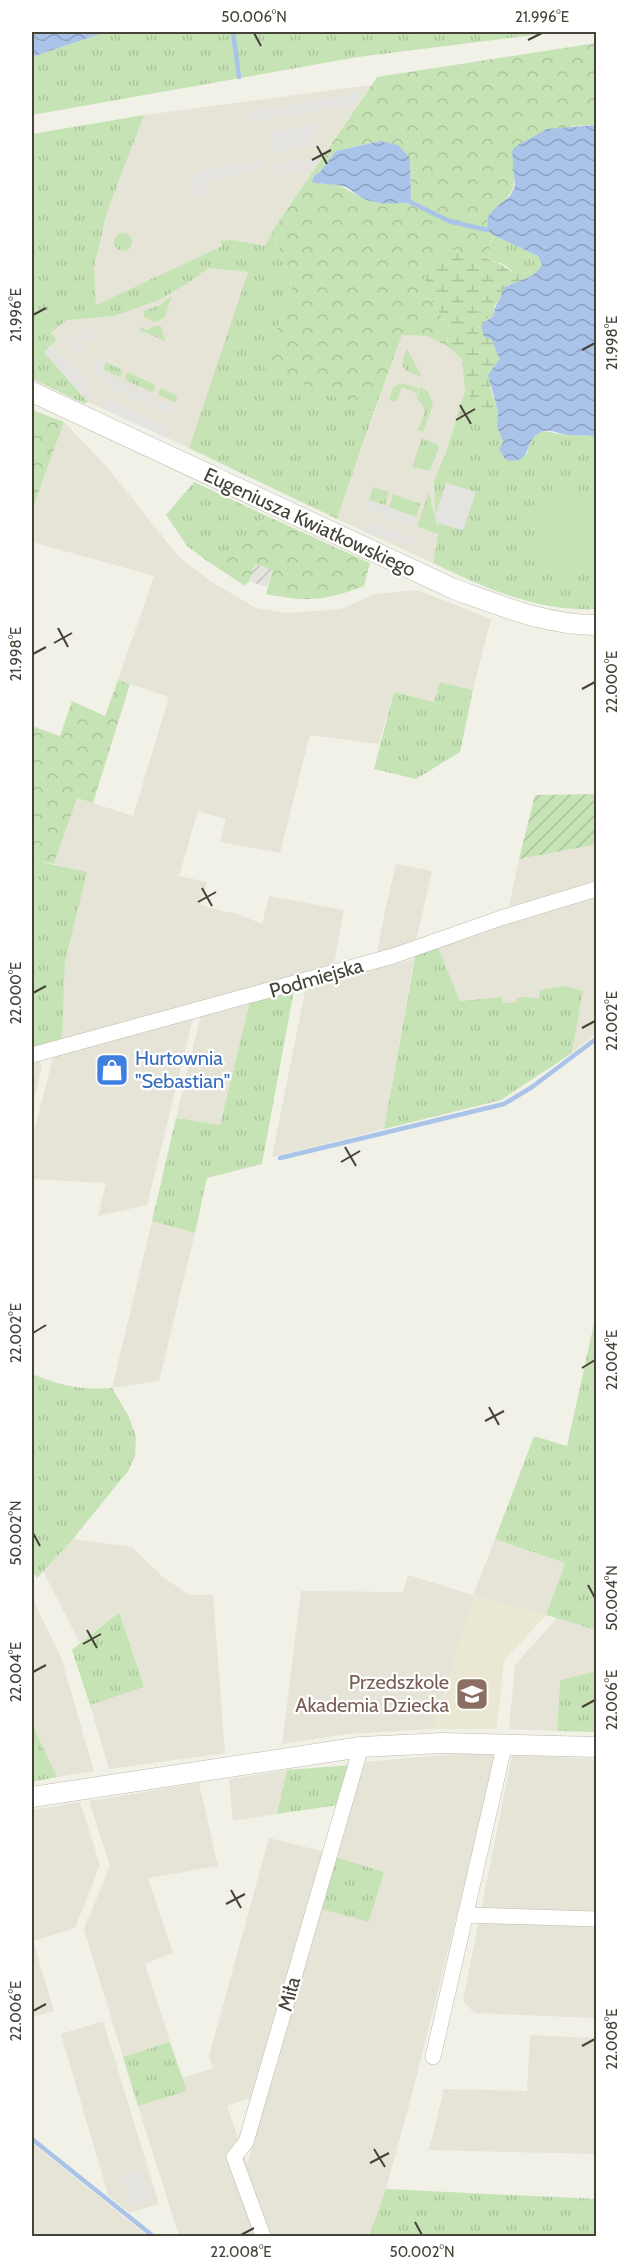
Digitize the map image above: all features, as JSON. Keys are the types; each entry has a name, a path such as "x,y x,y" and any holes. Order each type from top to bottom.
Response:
{"street":[{"name":"Eugeniusza Kwiatkowskiego","path":"32,392 454,588 517,612 554,622 597,625"},
{"name":"Podmiejska","path":"32,1055 393,956 501,918 597,889"},
{"path":"32,1797 361,1747 416,1743 506,1743 597,1747"},
{"path":"433,2056 506,1743"},
{"name":"Miła","path":"263,2236 234,2157 246,2142 361,1747"},
{"path":"465,1914 597,1919"}],"shaded area":[{"path":"371,85 273,230 265,246 221,241 222,246 96,305 94,267 107,212 144,115"},
{"path":"365,91 357,104 250,123 248,112"},
{"path":"315,124 317,134 312,136 314,146 272,153 268,132"},
{"path":"320,157 312,170 275,176 273,165"},
{"path":"260,160 262,171 206,181 208,196 195,198 192,179 197,172"},
{"path":"208,268 248,272 189,448 86,401 44,352 57,340 51,334 67,320 114,316 191,281"},
{"path":"84,325 94,329 87,342 78,338"},
{"path":"72,334 85,348 77,355 64,341"},
{"path":"402,335 427,336 447,346 462,359 465,391 445,455 434,481 438,530 433,563 337,519"},
{"path":"52,345 94,391 86,398 44,352"},
{"path":"97,358 106,362 103,369 106,371 105,375 152,396 148,406 100,384 103,378 94,374"},
{"path":"106,398 172,429 168,438 102,408"},
{"path":"155,398 173,407 169,416 150,407"},
{"path":"64,422 108,468 179,557 209,580 256,608 287,613 341,609 375,594 417,590 491,619 473,690 440,682 434,702 394,692 379,744 310,735 280,853 220,842 226,819 198,811 179,876 207,882 200,905 240,915 262,924 269,896 344,910 333,969 62,1040 65,962 86,872 54,864 77,798 133,816 169,697 118,680 154,576 32,542 32,510"},
{"path":"446,483 476,492 463,530 437,523 435,516"},
{"path":"368,500 416,517 412,527 364,509"},
{"path":"367,521 415,538 412,548 363,531"},
{"path":"255,564 273,570 267,587 249,581"},
{"path":"596,839 596,884 508,911 519,859 594,845"},
{"path":"396,864 432,871 415,945 376,958 385,911"},
{"path":"596,894 596,1034 572,1053 583,991 516,1002 503,1003 501,997 460,1001 437,945"},
{"path":"414,959 384,1129 272,1157 306,987"},
{"path":"250,1001 220,1125 176,1118 201,1014"},
{"path":"194,1015 147,1205 98,1216 106,1183 32,1179 32,1139 54,1054"},
{"path":"38,1058 42,1066 32,1109 32,1060"},
{"path":"152,1221 195,1233 159,1381 112,1388"},
{"path":"73,1539 132,1547 163,1577 189,1595 213,1595 225,1753 109,1769 90,1705 144,1687 118,1612 80,1643 43,1571"},
{"path":"495,1539 565,1563 546,1615 474,1596 433,1729 347,1734 282,1744 301,1591 403,1592 408,1575 473,1595"},
{"name":"Przedszkole Akademia Dziecka","path":"474,1596 546,1615 504,1661 497,1726 494,1729 433,1729"},
{"path":"32,1598 61,1657 94,1771 57,1777 32,1724"},
{"path":"557,1618 596,1630 596,1671 560,1680 557,1731 509,1729 515,1665"},
{"path":"466,1753 497,1755 415,2083 386,2189 369,2236 179,2236 138,2106 187,2091 182,2078 213,2068 209,2056 269,1838 325,1852 252,2097 227,2106 247,2164 321,1909 369,1922 384,1872 336,1857 364,1762"},
{"path":"512,1755 596,1759 596,2018 474,2013 463,2000"},
{"path":"287,1770 277,1814 233,1821 229,1779"},
{"path":"199,1783 218,1866 148,1878 173,1953 145,1964 170,2042 123,2057 84,1929 110,1866 89,1801"},
{"path":"80,1802 100,1865 75,1928 33,1941 54,2011 32,2017 32,1810"},
{"path":"103,2021 159,2204 130,2213 108,2195 61,2034"},
{"path":"530,2035 596,2038 596,2154 429,2150 444,2089 527,2091"},
{"path":"32,2143 147,2236 32,2236"},
{"path":"141,2171 151,2200 131,2207 121,2177"}],"green space":[{"path":"106,32 540,32 542,34 358,57 32,115 32,57"},
{"path":"596,43 596,125 573,126 512,151 515,174 512,189 488,217 487,230 493,235 488,258 450,250 428,296 449,326 447,346 427,336 402,335 374,412 263,369 292,287 273,230 377,77","holes":["379,141 410,158 411,202 387,203 369,200 338,185 319,184 314,176 320,172 336,151"]},
{"path":"144,115 107,212 94,267 96,305 222,246 221,241 232,240 265,246 273,230 292,287 264,369 374,412 337,519 189,448 248,272 208,268 159,300 114,316 67,320 51,333 57,340 44,352 88,402 85,404 32,379 32,134"},
{"path":"123,233 129,236 132,242 129,248 123,251 117,248 114,242 117,236"},
{"path":"493,235 538,256 542,266 533,276 524,278 488,258"},
{"path":"450,250 484,257 518,275 529,278 509,284 494,307 494,315 486,320 500,359 490,387 498,412 497,426 465,391 462,359 447,346 449,326 428,296 424,272 437,256"},
{"path":"172,296 164,318 154,322 144,317 144,311 160,305"},
{"path":"154,326 161,326 165,341 140,330 141,327 147,330"},
{"path":"407,349 422,377 404,368 403,361"},
{"path":"106,362 122,370 119,377 103,369"},
{"path":"129,373 155,385 154,391 125,380 126,374"},
{"path":"400,383 419,388 416,396 415,392 402,387 396,402 389,400 393,388"},
{"path":"420,387 427,390 433,404 423,432 418,430 425,412 421,402 417,400"},
{"path":"162,389 178,396 175,403 159,395 159,390"},
{"path":"465,391 497,426 503,442 527,454 533,437 537,433 596,436 596,609 553,607 533,602 492,589 433,563 438,534 417,526 429,492 438,531 434,481 445,455"},
{"path":"32,410 64,422 32,510"},
{"path":"422,438 439,447 430,471 412,467"},
{"path":"194,482 267,516 231,550 203,558 187,546 166,515"},
{"path":"373,487 389,492 385,505 369,500"},
{"path":"393,494 421,504 416,517 389,507"},
{"path":"596,497 596,564 536,568 538,500"},
{"path":"267,516 370,563 364,586 338,595 316,599 280,597 266,594 273,570 255,564 245,586 203,558 231,550"},
{"path":"118,680 130,684 93,803 77,798 54,864 32,860 32,726 60,736 72,701 105,716"},
{"path":"440,682 473,690 460,752 416,779 374,769 394,692 434,702"},
{"path":"596,794 594,845 519,859 535,795"},
{"path":"32,860 87,872 65,962 62,1040 32,1049"},
{"path":"437,945 460,1001 502,997 503,1003 516,1002 517,997 539,998 540,990 564,986 583,991 572,1053 501,1100 384,1129 416,952"},
{"path":"294,990 262,1164 207,1178 195,1233 152,1221 176,1118 220,1125 250,1001"},
{"path":"595,1319 596,1630 546,1615 565,1563 495,1539 534,1436 567,1446"},
{"path":"32,1374 71,1386 112,1388 129,1417 136,1437 135,1456 128,1471 73,1539 37,1578 32,1570"},
{"path":"119,1612 144,1687 90,1705 72,1650"},
{"path":"596,1671 596,1732 557,1731 560,1680"},
{"path":"32,1724 57,1777 32,1782"},
{"path":"351,1765 338,1805 277,1814 287,1770"},
{"path":"336,1857 384,1872 369,1922 321,1909"},
{"path":"170,2042 187,2091 138,2106 123,2057"},
{"path":"386,2189 596,2199 596,2236 369,2236"}],"water":[{"path":"32,32 106,32 32,57"},
{"path":"596,125 596,436 544,431 535,436 520,459 505,459 499,450 503,442 497,426 498,412 488,375 500,359 491,339 484,337 481,325 494,315 503,288 529,277 542,265 538,256 487,230 488,217 510,196 515,186 512,151 516,146 547,129"},
{"path":"380,141 398,145 410,158 411,202 374,202 362,198 346,187 312,182 314,176 320,172 336,151"}],"waterway":[{"path":"233,32 239,77"},
{"path":"406,200 449,221 487,230"},
{"path":"280,1158 504,1104 532,1087 596,1039"},
{"path":"32,2139 153,2236"}],"place":[{"name":"Hurtownia \"Sebastian\"","path":"112,1070"},
{"name":"Przedszkole Akademia Dziecka","path":"472,1694"}]}
